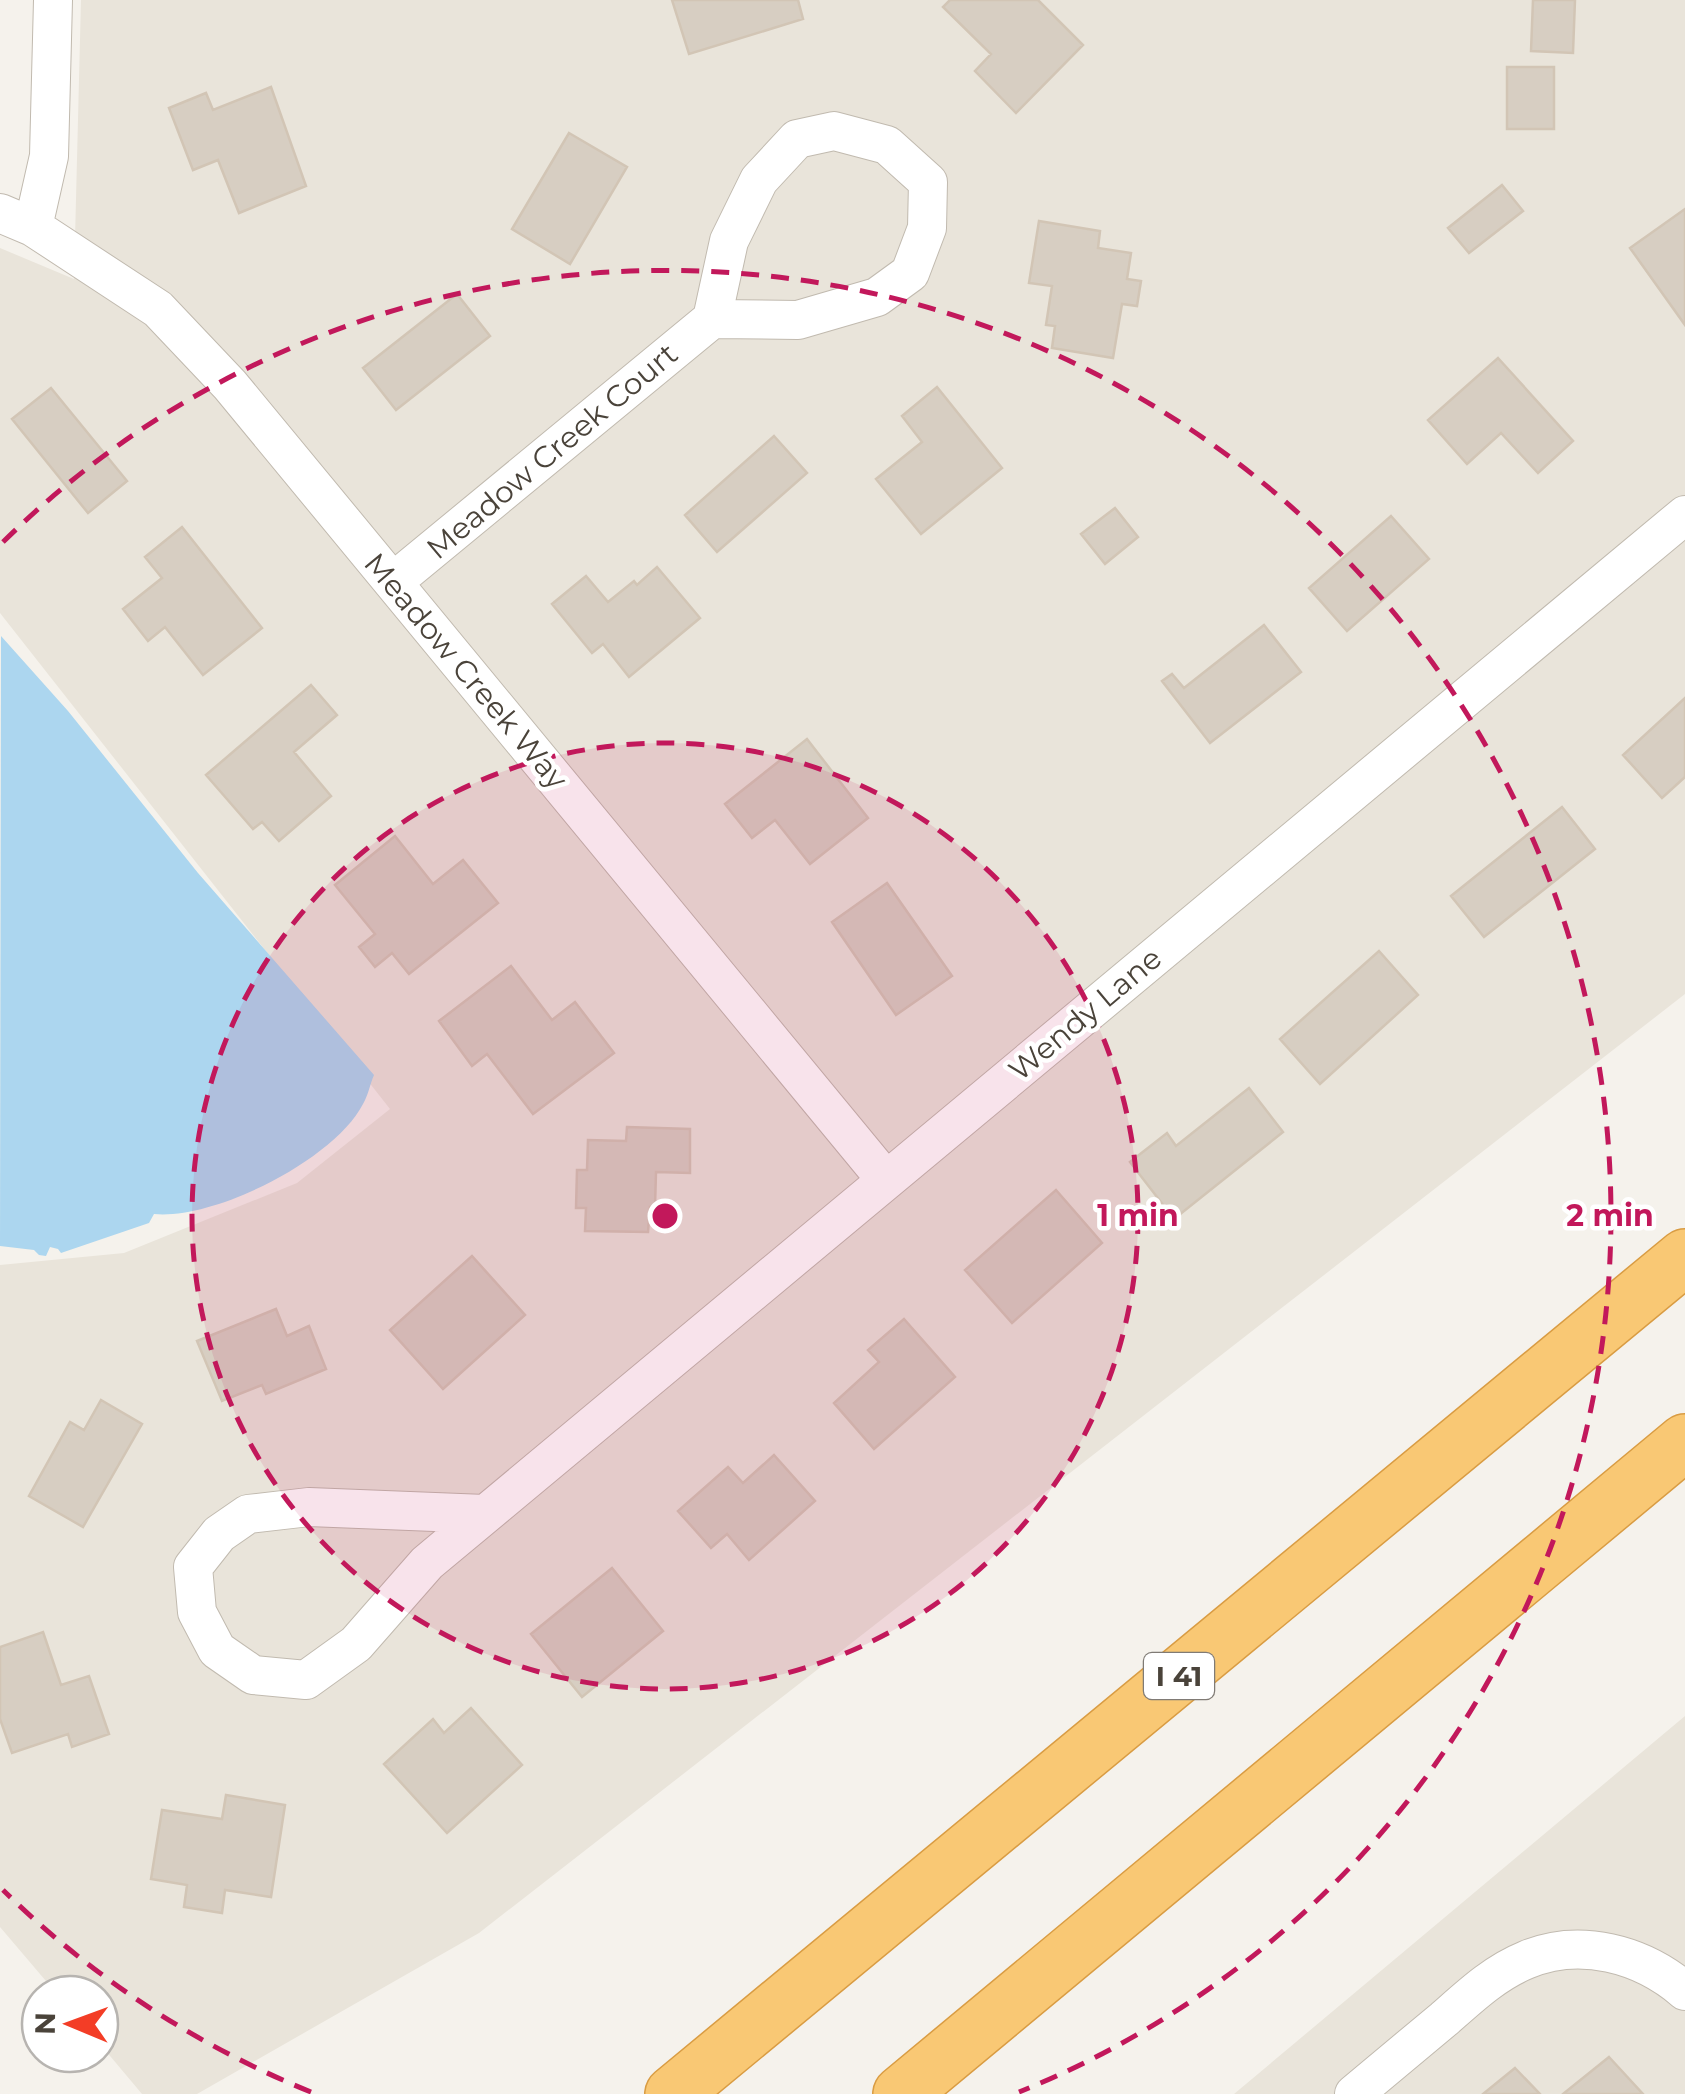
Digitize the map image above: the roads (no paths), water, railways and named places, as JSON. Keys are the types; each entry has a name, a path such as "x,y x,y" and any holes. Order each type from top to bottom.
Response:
{"highway":[{"name":"I 41","path":"673,2094 1685,1258"},
{"path":"902,2094 1685,1442"}],"street":[{"path":"16,220 49,156 53,0"},
{"path":"834,132 887,145 928,182 927,228 910,273 877,297 798,320 712,319 730,241 759,180 798,139 834,132"},
{"name":"Meadow Creek Way","path":"16,220 158,309 230,385 886,1180"},
{"name":"Meadow Creek Court","path":"393,582 712,319"},
{"name":"Wendy Lane","path":"485,1514 309,1507 248,1514 218,1534 193,1567 197,1612 216,1650 253,1675 306,1680 356,1644 428,1563 485,1514 1685,515"},
{"path":"1354,2094 1491,1979 1528,1959 1573,1949 1621,1954 1667,1976 1685,1991"}],"water":[{"path":"1,636 68,711 198,873 374,1075 365,1101 348,1125 301,1165 271,1182 208,1207 154,1214 149,1223 61,1253 50,1247 46,1256 34,1250 0,1246"}]}
